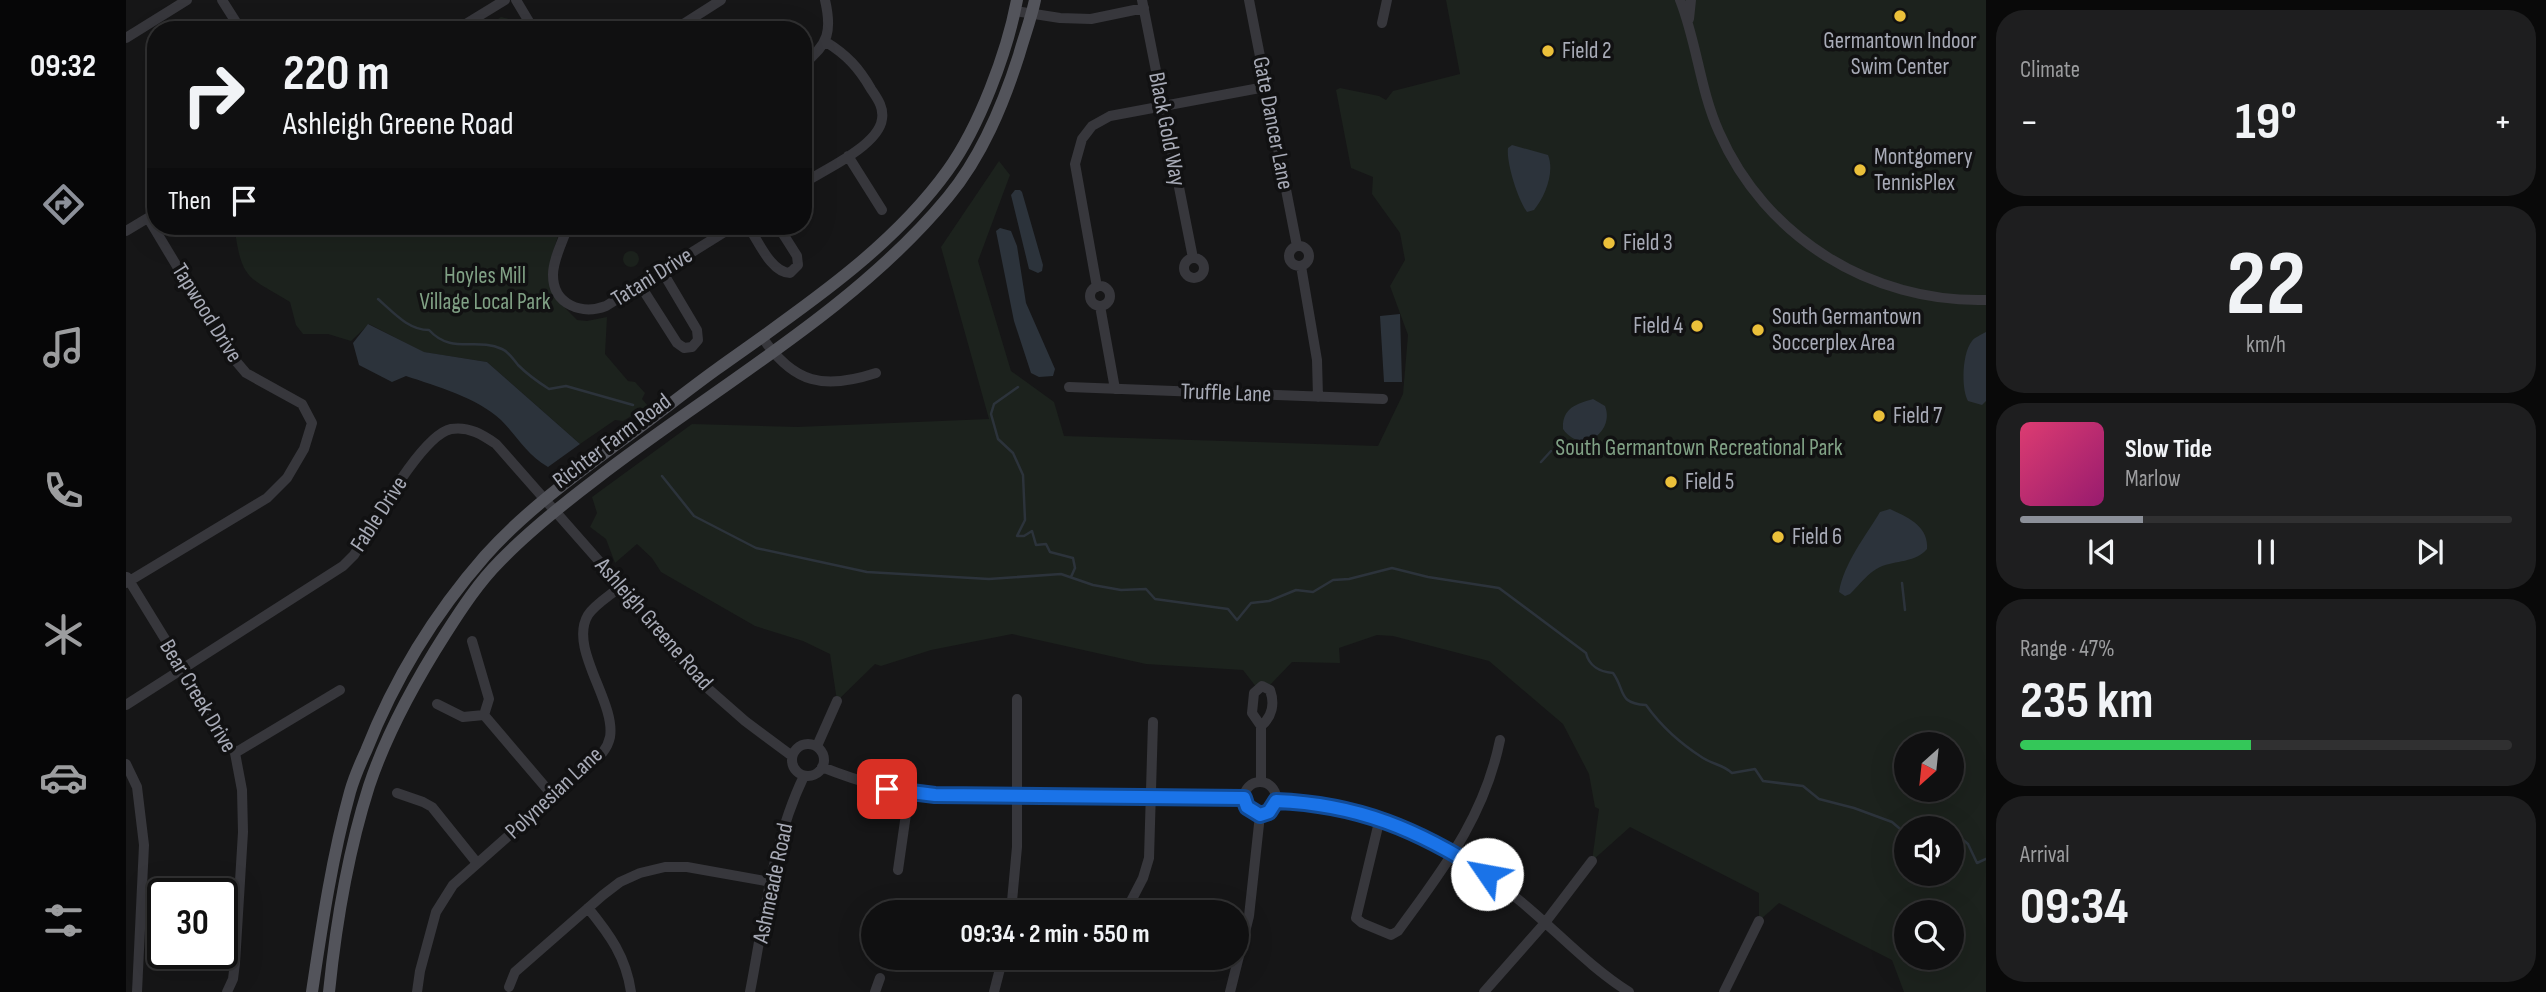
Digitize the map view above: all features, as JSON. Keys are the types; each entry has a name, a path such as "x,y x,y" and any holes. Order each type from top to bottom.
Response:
{"main road":[{"name":"Richter Farm Road","path":"329,992 346,877 369,786 393,728 430,657 463,607 498,562 555,511 625,456 841,299 901,249 950,195 986,139 1008,89 1035,0"},
{"name":"Richter Farm Road","path":"312,992 325,905 350,790 379,718 415,652 446,604 486,554 545,499 762,337 887,239 920,205 949,168 969,136 992,82 1016,5"}],"street":[{"path":"153,21 187,0"},
{"path":"222,0 235,21"},
{"path":"471,21 505,0"},
{"path":"516,0 529,21"},
{"path":"688,21 721,0"},
{"path":"812,55 826,42 829,29 825,0"},
{"name":"Gate Dancer Lane","path":"1249,0 1297,246 1305,248 1309,256 1306,264 1301,266 1317,360 1318,397"},
{"path":"1382,23 1387,0"},
{"path":"1681,0 1689,21 1701,80 1719,132 1744,179 1789,230 1835,263 1870,279 1918,294 1986,300"},
{"path":"1689,21 1691,0"},
{"path":"1016,5 1032,14 1091,19 1143,4"},
{"name":"Black Gold Way","path":"1143,4 1193,258"},
{"path":"126,38 147,25"},
{"path":"812,178 873,138 883,117 880,104 859,69 848,56 826,42"},
{"path":"1115,388 1100,306 1108,301 1110,295 1105,288 1097,287 1075,164 1082,139 1092,126 1110,116 1265,87"},
{"path":"848,156 882,211"},
{"path":"126,231 147,218"},
{"name":"Tapwood Drive","path":"127,580 267,498 287,478 304,449 312,423 302,404 246,373 234,359 163,235"},
{"name":"Tatani Drive","path":"565,235 553,274 556,289 566,302 586,311 606,306 720,235"},
{"path":"754,235 776,268 783,273 790,273 798,265 797,256 784,235"},
{"path":"640,285 677,343 684,348 692,347 698,340 697,330 662,271"},
{"path":"762,337 783,364 800,374 828,382 848,382 876,373"},
{"name":"Truffle Lane","path":"1069,387 1382,399"},
{"name":"Fable Drive","path":"126,705 343,566 354,555 427,444 451,429 476,431 496,444 555,511"},
{"name":"Ashleigh Greene Road","path":"555,511 704,685 745,721 792,756"},
{"name":"Bear Creek Drive","path":"127,580 235,753 242,790 243,832 235,963 233,979 227,992"},
{"name":"Polynesian Lane","path":"417,992 436,912 453,885 603,752 610,739 610,724 586,649 583,628 589,614 621,586"},
{"path":"472,640 489,699 484,715"},
{"path":"235,753 340,690"},
{"path":"1012,900 1017,847 1017,699"},
{"path":"817,746 837,701"},
{"path":"437,704 471,718 484,715"},
{"path":"484,715 553,796"},
{"path":"1132,900 1143,878 1149,858 1153,722"},
{"path":"1261,726 1261,782"},
{"path":"1380,818 1356,918 1386,934 1394,935 1454,853 1483,801 1500,740"},
{"path":"801,746 817,746 823,754 822,767 815,775 804,776 797,772 792,764 792,756 801,746"},
{"path":"126,764 136,787 144,845 137,992"},
{"path":"822,767 851,779 909,793 1017,797 1244,798"},
{"name":"Ashmeade Road","path":"750,992 771,882 792,800 804,776"},
{"path":"1260,815 1247,807 1244,798 1247,788 1261,782"},
{"path":"1260,815 1269,812 1276,801 1275,790 1261,782"},
{"path":"397,793 432,807 477,863"},
{"path":"898,870 909,793"},
{"path":"1276,801 1329,806 1380,818 1413,831 1454,853 1512,894 1573,950 1628,992"},
{"path":"1230,992 1249,916 1260,815"},
{"path":"1484,992 1544,924 1592,861"},
{"path":"509,987 514,972 620,882 640,873 665,867 687,867 771,882"},
{"path":"588,908 617,945 625,963 631,992"},
{"path":"1724,992 1759,922"},
{"path":"994,992 1000,970"},
{"path":"875,992 880,978"}],"green space":[{"name":"South Germantown Recreational Park","path":"1446,0 1986,0 1986,992 1904,992 1896,970 1964,970 1964,900 1894,900 1894,965 1892,960 1779,903 1759,921 1759,893 1630,827 1592,861 1599,809 1595,807 1589,774 1563,724 1489,661 1393,636 1377,635 1339,648 1340,663 1292,662 1267,688 1257,688 1243,670 1146,664 1012,634 931,650 881,666 875,664 837,701 830,654 803,641 755,626 661,572 652,558 637,544 615,563 606,539 590,527 597,513 592,497 692,424 797,427 989,419 941,247 999,161 1010,175 978,261 1011,371 1054,402 1064,436 1378,446 1403,394 1408,335 1390,286 1405,260 1400,233 1372,194 1373,177 1351,168 1336,90 1340,88 1379,96 1386,100 1393,91 1460,74"},
{"path":"501,17 514,21 495,21"},
{"name":"Hoyles Mill Village Local Park","path":"236,235 558,235 550,262 554,297 577,320 607,317 605,354 628,381 635,382 645,393 642,399 648,406 623,421 615,420 580,444 487,362 423,352 369,324 351,341 328,334 303,334 296,325 290,302 250,276 241,260"},
{"path":"631,251 637,253 637,265 631,267 625,265 623,259 625,253"}],"shaded area":[{"path":"1512,145 1548,155 1550,162 1550,176 1542,198 1534,210 1527,212 1511,171 1508,148"},
{"path":"1015,190 1022,192 1043,265 1042,271 1038,273 1029,269 1011,195"},
{"path":"1000,228 1011,231 1017,246 1026,303 1055,369 1053,376 1039,377 1031,373 1014,321 996,231"},
{"path":"1400,314 1402,382 1384,382 1380,316"},
{"path":"368,324 424,352 487,362 580,444 548,467 528,451 501,420 481,405 406,376 392,382 359,365 353,343"},
{"path":"1986,332 1986,401 1982,405 1968,401 1964,388 1964,371 1966,354 1972,341"},
{"path":"1593,399 1605,406 1607,415 1601,431 1587,440 1571,437 1563,429 1565,416 1571,408"},
{"path":"1890,509 1921,528 1927,541 1927,549 1917,557 1876,569 1845,596 1839,592 1850,561 1880,512"}],"waterway":[{"path":"378,299 408,324 429,330 446,342 483,344 504,350 525,372 549,389 566,386 633,405"},
{"path":"1018,387 994,404 991,414 998,439 1013,453 1023,475 1025,520 1017,536 1024,536 1032,531 1036,545 1046,544 1050,552 1073,558 1075,568 1071,577"},
{"path":"1541,462 1551,451"},
{"path":"662,476 694,516 756,548 867,572 989,579 1061,574 1093,585 1121,590 1146,589 1155,599 1228,609 1237,620 1251,603 1269,601 1296,590 1313,592 1333,580 1349,579 1392,568 1428,577 1499,588 1586,653 1596,668 1613,673 1626,699 1646,705 1672,734 1703,758 1732,773 1755,769 1763,781 1803,786 1819,799 1854,808 1894,824"},
{"path":"1902,583 1905,610"},
{"path":"1964,841 1977,863 1986,859"}],"place":[{"name":"Germantown Indoor Swim Center","path":"1900,16"},
{"name":"Field 2","path":"1548,51"},
{"name":"Montgomery TennisPlex","path":"1860,170"},
{"name":"Field 3","path":"1609,243"},
{"name":"Field 4","path":"1697,326"},
{"name":"South Germantown Soccerplex Area","path":"1758,330"},
{"name":"Field 7","path":"1879,416"},
{"name":"Field 5","path":"1671,482"},
{"name":"Field 6","path":"1778,537"}],"route":[{"path":"887,789 935,795 1244,798 1247,807 1260,815 1273,809 1276,801 1307,802 1356,811 1413,831 1487,874"}]}
